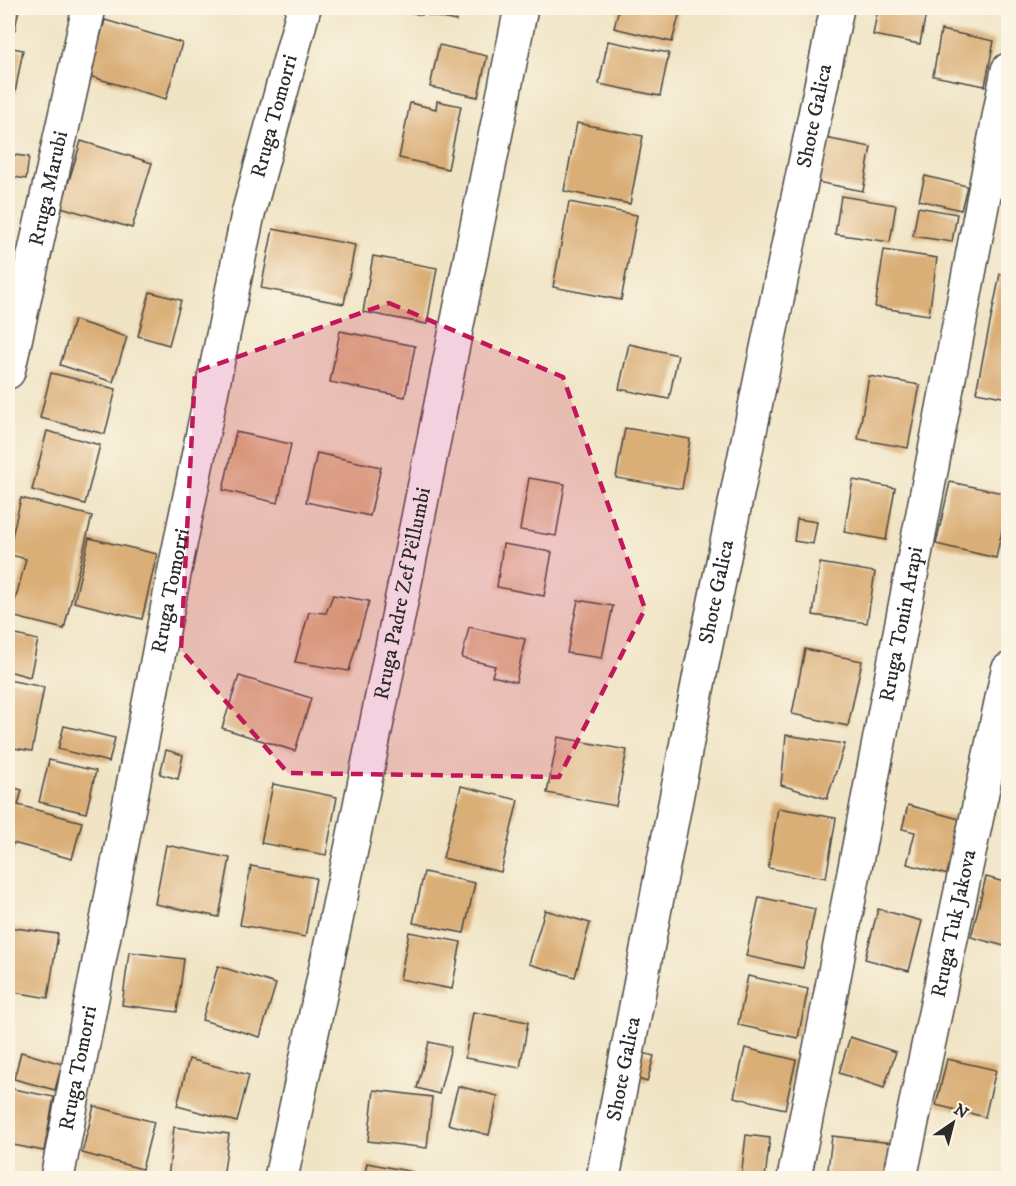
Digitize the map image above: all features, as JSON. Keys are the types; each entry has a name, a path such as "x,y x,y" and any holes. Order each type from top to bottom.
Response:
{"street":[{"name":"Rruga Marubi","path":"8,372 89,8"},
{"name":"Rruga Tomorri","path":"57,1179 176,564 248,214 304,8"},
{"name":"Rruga Padre Zef Pëllumbi","path":"281,1179 352,845 521,8"},
{"name":"Shote Galica","path":"603,1179 699,680 837,8"},
{"name":"Rruga Tonin Arapi","path":"794,1179 1008,70"},
{"name":"Rruga Tuk Jakova","path":"900,1179 1008,670"}],"highlighted area":[{"path":"389,303 563,377 645,609 559,777 288,773 181,650 195,372"}],"building":[{"path":"8,8 19,8 15,30 8,29"},
{"path":"393,8 423,8 422,15"},
{"path":"430,8 459,8 456,21 428,15"},
{"path":"619,8 681,8 672,42 614,28"},
{"path":"878,8 927,8 920,44 873,35"},
{"path":"105,20 182,43 166,99 89,76"},
{"path":"941,30 994,41 985,86 933,76"},
{"path":"608,41 669,53 660,96 599,84"},
{"path":"439,45 487,56 478,97 430,87"},
{"path":"8,47 23,50 15,93 8,92"},
{"path":"437,101 461,106 448,169 399,158 410,103 436,109"},
{"path":"577,123 643,136 630,204 564,191"},
{"path":"825,138 871,147 863,191 817,182"},
{"path":"81,141 152,163 132,228 61,207"},
{"path":"8,154 29,157 26,179 8,176"},
{"path":"925,176 967,186 961,210 919,200"},
{"path":"841,196 896,205 890,242 835,234"},
{"path":"569,202 637,215 621,300 553,287"},
{"path":"918,207 957,214 952,242 913,236"},
{"path":"273,229 355,245 344,304 261,288"},
{"path":"8,248 16,250 8,276"},
{"path":"884,250 937,258 929,315 875,307"},
{"path":"373,256 437,268 427,324 363,312"},
{"path":"1000,274 1008,276 1008,398 976,392"},
{"path":"150,292 181,300 169,345 138,336"},
{"path":"74,320 127,337 113,382 60,365"},
{"path":"340,331 415,346 405,397 330,382"},
{"path":"629,344 678,355 669,399 619,389"},
{"path":"51,373 116,389 105,434 40,418"},
{"path":"869,376 920,385 908,448 858,439"},
{"path":"625,428 690,439 682,489 616,478"},
{"path":"47,431 100,445 85,504 32,490"},
{"path":"236,432 291,444 278,503 223,490"},
{"path":"317,453 381,467 370,516 306,502"},
{"path":"529,478 565,484 556,536 520,530"},
{"path":"853,480 895,488 886,540 844,532"},
{"path":"950,482 1008,494 996,558 936,544"},
{"path":"21,498 92,516 64,629 11,616 26,559 8,554"},
{"path":"797,519 817,522 813,544 794,541"},
{"path":"89,538 157,554 142,619 74,602"},
{"path":"503,544 552,552 544,596 497,587"},
{"path":"820,563 875,572 867,623 813,615"},
{"path":"333,595 369,601 349,671 295,662 309,612 326,613"},
{"path":"578,600 613,606 602,658 567,653"},
{"path":"469,627 525,639 516,682 492,676 495,666 462,658"},
{"path":"8,633 38,640 30,677 8,671"},
{"path":"805,649 862,661 848,726 792,714"},
{"path":"239,676 311,698 295,751 222,728"},
{"path":"8,680 44,687 32,751 8,747"},
{"path":"64,726 115,738 109,762 58,749"},
{"path":"786,735 845,744 827,799 781,785"},
{"path":"558,737 627,750 616,806 547,793"},
{"path":"1008,740 1008,785 1000,783"},
{"path":"166,750 183,755 178,779 160,774"},
{"path":"49,760 96,771 86,813 39,802"},
{"path":"273,784 337,797 326,855 261,843"},
{"path":"8,786 22,790 18,805 82,822 72,859 13,843 8,863"},
{"path":"461,786 518,800 501,872 443,858"},
{"path":"908,805 963,820 948,875 907,864 915,832 902,829"},
{"path":"778,808 836,818 826,878 768,868"},
{"path":"166,845 230,858 219,917 155,904"},
{"path":"251,866 316,878 305,937 240,925"},
{"path":"424,872 475,883 464,933 413,923"},
{"path":"986,877 1008,883 1008,947 971,937"},
{"path":"759,897 815,909 803,968 746,956"},
{"path":"878,909 922,921 909,971 865,959"},
{"path":"545,910 590,923 575,977 529,964"},
{"path":"8,927 58,934 48,998 8,991"},
{"path":"409,932 461,942 452,989 400,979"},
{"path":"129,952 184,959 177,1012 122,1005"},
{"path":"218,966 276,984 260,1037 202,1020"},
{"path":"748,976 808,989 798,1038 738,1025"},
{"path":"473,1012 528,1022 520,1068 465,1058"},
{"path":"850,1037 896,1052 884,1088 839,1073"},
{"path":"429,1042 451,1047 439,1094 417,1088"},
{"path":"745,1048 796,1060 785,1109 734,1097"},
{"path":"21,1052 62,1064 55,1090 14,1079"},
{"path":"639,1052 654,1056 647,1082 632,1077"},
{"path":"189,1059 249,1075 237,1122 177,1106"},
{"path":"947,1059 996,1070 985,1117 936,1105"},
{"path":"458,1086 498,1096 489,1135 448,1124"},
{"path":"8,1088 54,1097 44,1151 8,1144"},
{"path":"374,1090 432,1097 427,1148 368,1141"},
{"path":"94,1106 154,1122 142,1169 82,1153"},
{"path":"174,1127 229,1134 223,1178 168,1178"},
{"path":"746,1135 770,1138 765,1178 741,1178"},
{"path":"832,1136 892,1143 888,1178 827,1178"},
{"path":"367,1163 413,1172 412,1178 364,1178"}]}
